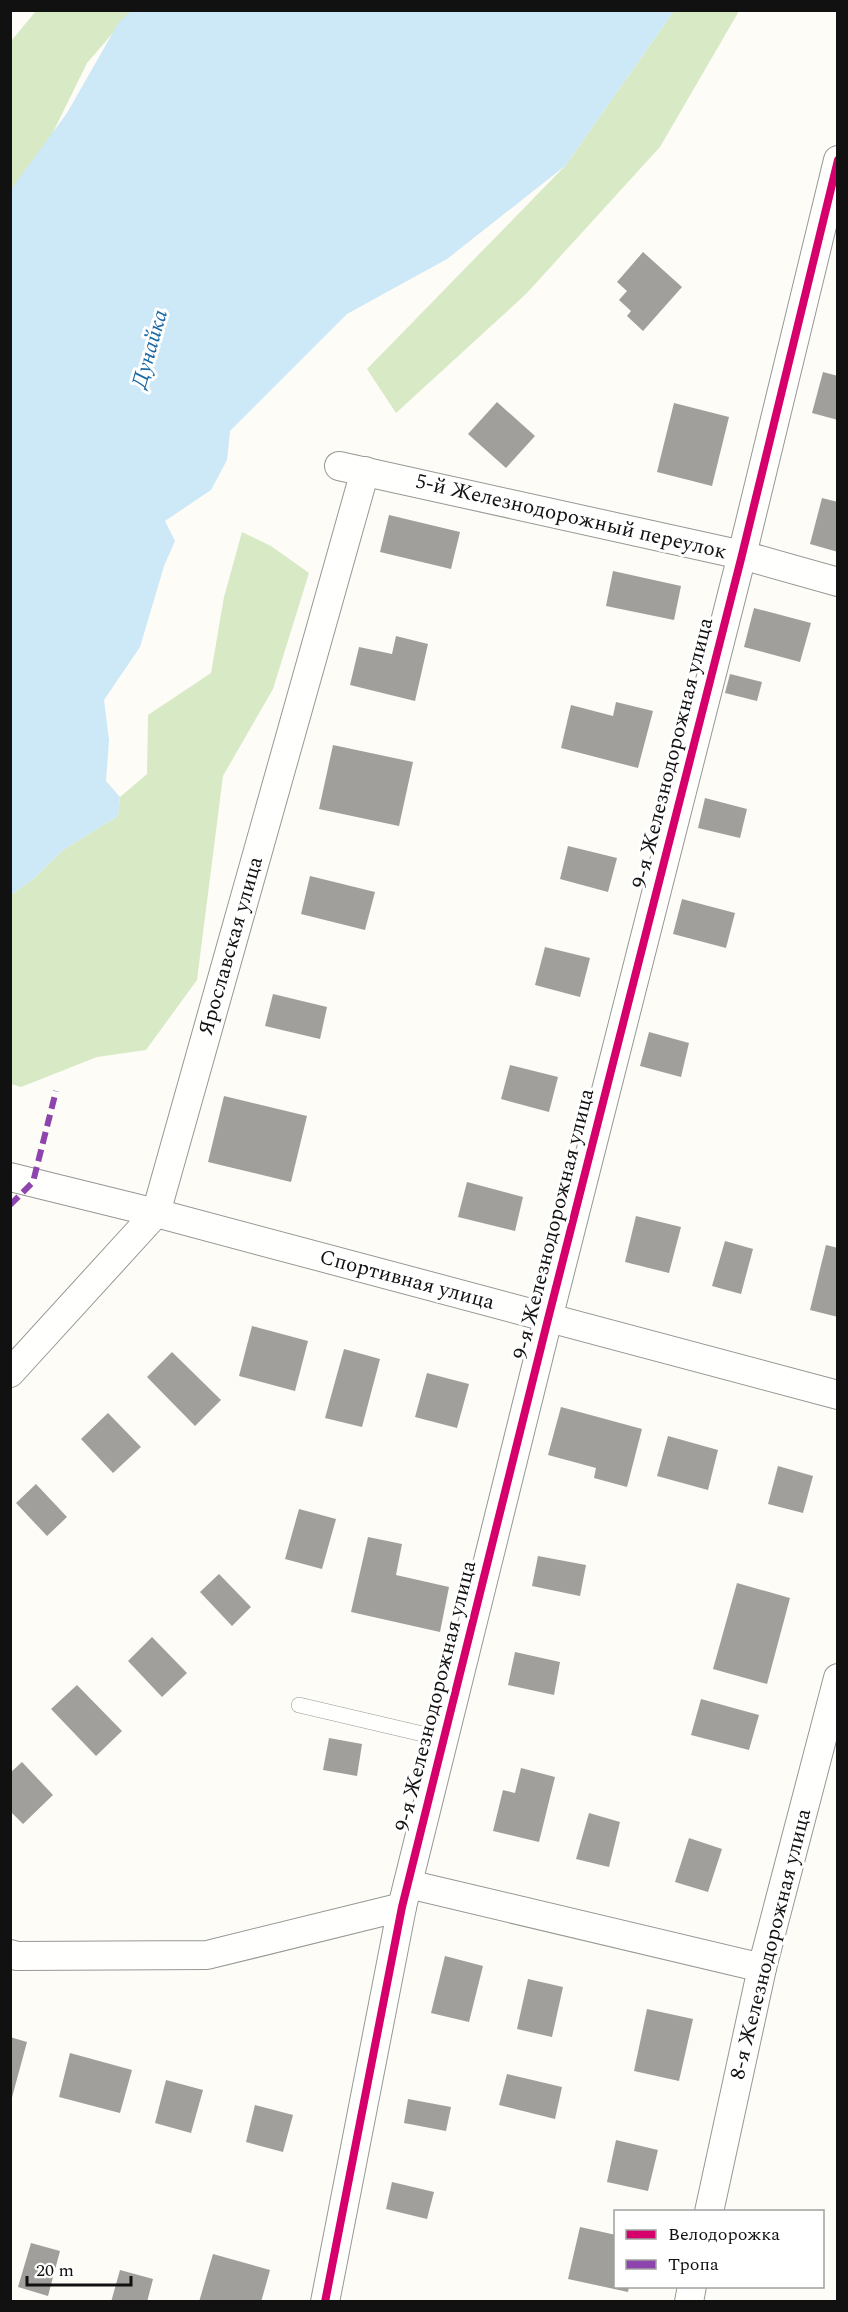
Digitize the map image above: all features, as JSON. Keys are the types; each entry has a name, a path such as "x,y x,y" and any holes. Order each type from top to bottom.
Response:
{"street":[{"name":"9-я Железнодорожная улица","path":"325,2301 405,1895 548,1319 742,555 837,160"},
{"name":"5-й Железнодорожный переулок","path":"352,468 742,555 837,582"},
{"name":"Ярославская улица","path":"10,1373 156,1213 352,468"},
{"name":"Спортивная улица","path":"10,1177 156,1213 837,1395"},
{"name":"8-я Железнодорожная улица","path":"709,2210 762,1968 837,1678"},
{"path":"10,1954 207,1955 405,1895 762,1968"}],"lane":[{"path":"299,1705 444,1739"}],"green space":[{"path":"36,11 132,11 87,63 11,218 11,41"},
{"path":"674,11 739,11 660,147 526,294 396,413 367,369 565,166"},
{"path":"242,532 271,546 309,573 273,689 223,776 197,980 146,1050 97,1057 21,1087 11,1084 11,895 33,879 63,850 118,816 120,797 147,774 148,715 211,673 224,597"}],"water":[{"name":"Дунайка","path":"132,10 674,11 565,166 447,259 347,314 230,431 227,460 211,490 165,521 175,541 164,566 140,647 104,700 109,740 106,781 120,797 118,816 63,850 33,879 11,895 11,195 12,188 67,113 119,22"}],"building":[{"path":"643,252 682,287 643,331 627,316 631,311 619,300 627,291 617,282"},
{"path":"823,372 838,376 838,420 812,413"},
{"path":"497,402 535,436 506,468 468,434"},
{"path":"674,403 729,417 712,486 657,472"},
{"path":"822,498 838,502 838,552 810,544"},
{"path":"389,515 460,532 451,569 380,552"},
{"path":"613,571 681,586 674,620 606,606"},
{"path":"754,608 811,623 800,662 744,647"},
{"path":"396,636 428,644 415,701 350,685 359,647 392,654"},
{"path":"730,674 762,682 757,701 725,693"},
{"path":"616,702 653,711 638,768 561,748 571,705 613,716"},
{"path":"333,745 413,762 399,826 319,809"},
{"path":"705,798 747,809 740,838 698,828"},
{"path":"568,846 617,858 608,892 560,879"},
{"path":"310,876 375,892 365,930 301,914"},
{"path":"682,899 735,913 726,948 673,934"},
{"path":"545,947 590,958 580,997 535,985"},
{"path":"273,994 327,1007 320,1039 265,1026"},
{"path":"649,1032 689,1043 681,1077 640,1066"},
{"path":"510,1065 558,1077 549,1112 501,1099"},
{"path":"224,1096 307,1116 291,1182 208,1162"},
{"path":"467,1182 523,1197 515,1231 458,1217"},
{"path":"636,1216 681,1227 669,1273 625,1262"},
{"path":"725,1241 753,1249 741,1294 712,1286"},
{"path":"826,1245 838,1248 838,1317 810,1310"},
{"path":"252,1326 308,1341 295,1391 239,1376"},
{"path":"344,1349 380,1359 362,1427 325,1418"},
{"path":"172,1352 221,1400 195,1426 147,1377"},
{"path":"427,1373 469,1384 457,1428 415,1417"},
{"path":"561,1407 642,1429 627,1487 594,1478 596,1468 548,1455"},
{"path":"108,1413 141,1447 113,1473 81,1439"},
{"path":"668,1436 718,1450 708,1490 657,1476"},
{"path":"778,1466 813,1476 803,1513 768,1504"},
{"path":"36,1484 67,1517 47,1536 16,1503"},
{"path":"299,1509 336,1519 322,1569 285,1559"},
{"path":"368,1537 402,1544 396,1575 449,1587 440,1632 351,1612"},
{"path":"538,1556 586,1565 580,1596 532,1586"},
{"path":"219,1574 251,1607 232,1626 200,1592"},
{"path":"737,1583 790,1598 767,1684 713,1669"},
{"path":"152,1637 187,1673 162,1697 128,1661"},
{"path":"515,1652 560,1662 554,1695 508,1685"},
{"path":"77,1685 122,1731 96,1756 51,1709"},
{"path":"701,1699 759,1715 749,1750 691,1735"},
{"path":"329,1738 362,1744 357,1776 323,1770"},
{"path":"22,1762 53,1795 23,1824 10,1811 10,1773"},
{"path":"521,1768 555,1777 539,1842 493,1831 503,1790 515,1793"},
{"path":"589,1813 620,1822 609,1867 576,1859"},
{"path":"689,1838 722,1849 708,1892 675,1882"},
{"path":"445,1956 483,1966 469,2022 431,2013"},
{"path":"528,1979 563,1987 552,2037 517,2029"},
{"path":"647,2009 693,2019 679,2081 634,2071"},
{"path":"10,2037 27,2042 11,2101 10,2101"},
{"path":"70,2053 132,2070 120,2113 59,2097"},
{"path":"507,2074 562,2087 555,2119 499,2105"},
{"path":"166,2080 203,2090 191,2133 155,2123"},
{"path":"408,2099 451,2107 446,2131 404,2123"},
{"path":"255,2105 293,2115 283,2152 246,2142"},
{"path":"616,2140 658,2150 648,2191 607,2182"},
{"path":"392,2182 434,2192 427,2219 386,2209"},
{"path":"580,2227 614,2235 614,2288 629,2288 628,2292 568,2279"},
{"path":"31,2243 60,2251 48,2296 18,2287"},
{"path":"213,2254 270,2270 261,2302 199,2302"},
{"path":"120,2270 153,2279 147,2302 111,2302"}],"marked path":[{"path":"10,1205 33,1182 56,1091"}],"cycle path":[{"path":"325,2302 402,1907 548,1319 742,555 838,160"}]}
